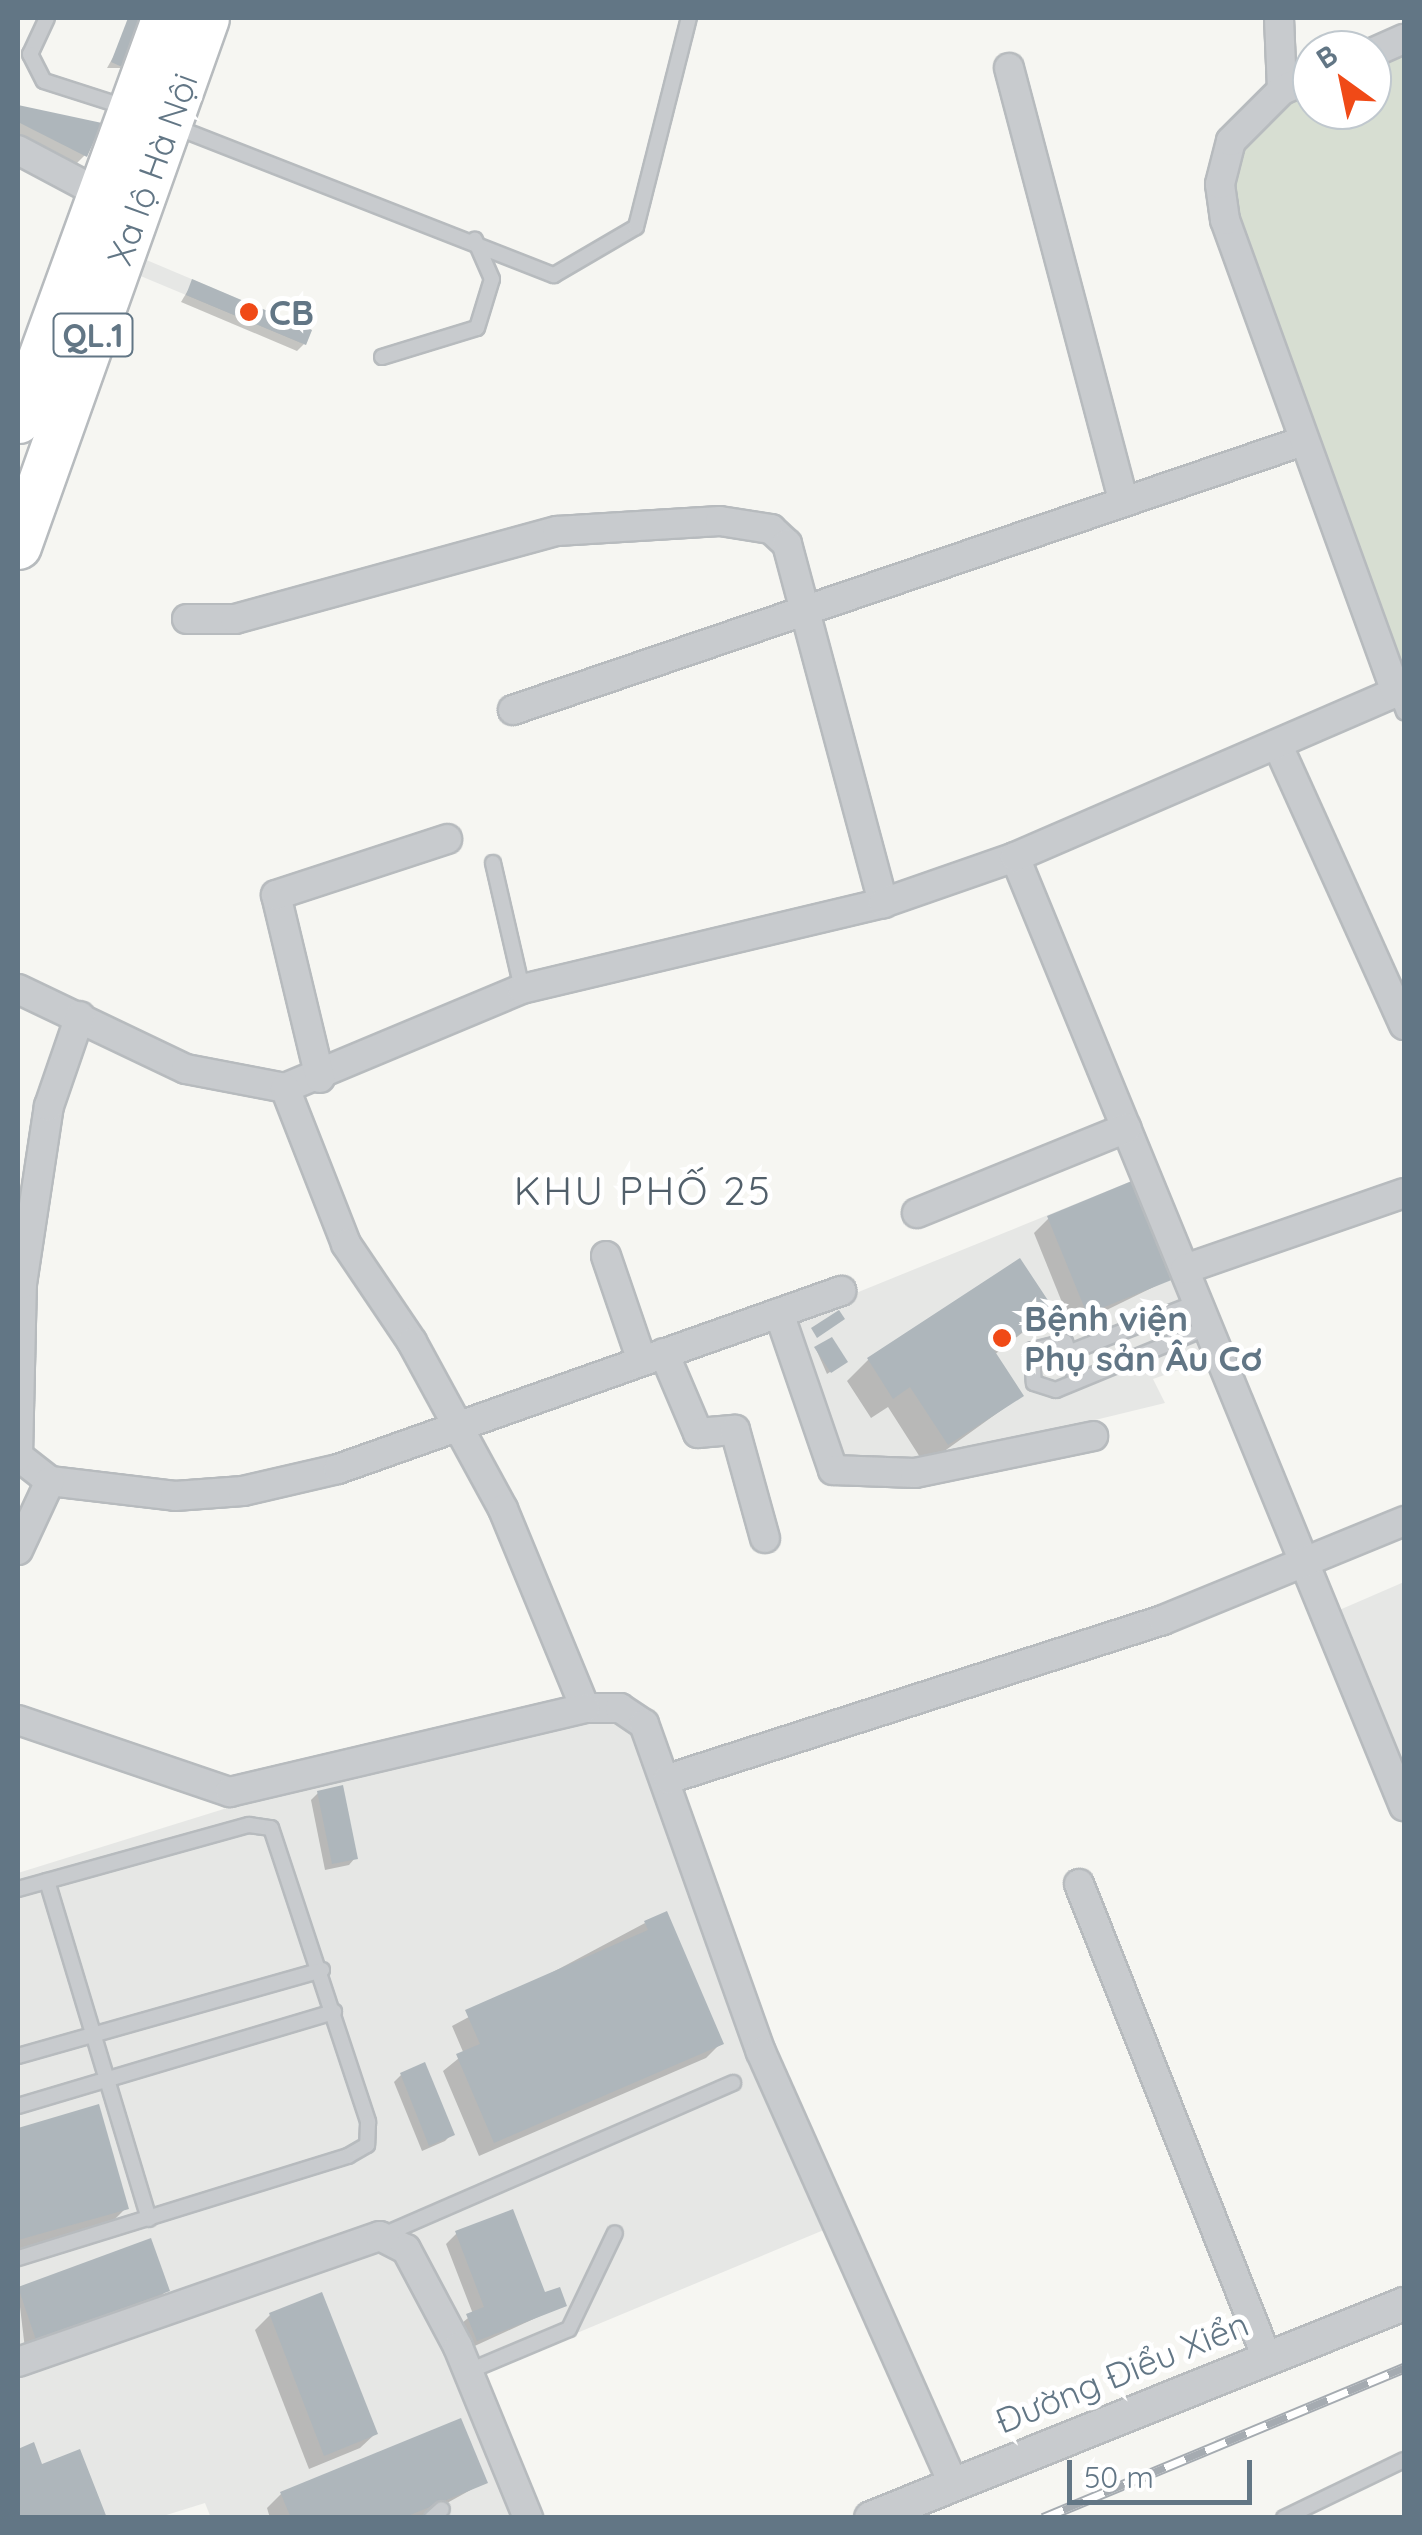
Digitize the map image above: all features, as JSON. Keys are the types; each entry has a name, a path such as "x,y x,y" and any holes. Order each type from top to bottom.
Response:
{"highway":[{"name":"Xa lộ Hà Nội","path":"149,116 164,18"},
{"name":"Xa lộ Hà Nội","path":"18,546 118,201 149,116 206,18"},
{"name":"Xa lộ Hà Nội","path":"18,420 118,201"}],"street":[{"path":"1279,18 1282,90"},
{"path":"1009,68 1123,501"},
{"path":"18,989 186,1069 285,1088 320,1078 522,989 883,902 1015,857 1400,702 1224,220 1220,184 1231,141 1282,90 1292,86"},
{"path":"18,150 118,201"},
{"path":"513,710 804,616 1303,441"},
{"path":"187,620 235,619 557,532 720,520 754,523 787,544 883,902"},
{"path":"1280,748 1404,1025"},
{"path":"320,1078 276,895 447,839"},
{"path":"1015,857 1310,1566 1404,1806"},
{"path":"80,1016 49,1106 22,1284 18,1456 50,1482 176,1496 243,1491 338,1469 841,1291"},
{"path":"285,1088 346,1244 458,1424 585,1708"},
{"path":"917,1213 1126,1128"},
{"path":"1185,1269 1404,1193"},
{"path":"606,1256 653,1357 698,1433 736,1430 765,1538"},
{"path":"779,1313 832,1470 916,1473 1093,1436"},
{"path":"18,1550 50,1482"},
{"path":"668,1779 946,1695 1310,1566 1404,1521"},
{"path":"18,1720 230,1792 585,1708 633,1713 668,1779 761,2052 952,2482"},
{"path":"1079,1884 1268,2358"},
{"path":"18,2362 380,2236 406,2249 469,2371 528,2518"},
{"name":"Đường Điểu Xiển","path":"870,2518 1404,2304"}],"lane":[{"path":"47,18 30,54 44,81 149,116 554,274 636,228 689,18"},
{"path":"382,356 477,328 492,279 475,240"},
{"path":"493,863 522,989"},
{"path":"1204,1314 1044,1389 1027,1360 1053,1339 1074,1351 1204,1314"},
{"path":"1074,1351 1074,1376"},
{"path":"18,1889 249,1826 271,1828 322,1970 367,2145 18,2258"},
{"path":"46,1881 148,2218"},
{"path":"18,2056 322,1970"},
{"path":"18,2106 334,2012"},
{"path":"380,2236 733,2083"},
{"path":"469,2371 570,2329 615,2232"},
{"path":"1284,2518 1404,2460"}],"shaded area":[{"path":"1404,50 1404,697 1233,218 1229,186 1239,145 1283,99 1292,95 1292,130 1392,130 1392,55"},
{"name":"CB","path":"137,256 312,330 306,345 131,272"},
{"name":"Bệnh viện Phụ sản Âu Cơ","path":"1139,1178 1213,1358 1153,1379 1165,1403 919,1463 838,1462 792,1319"},
{"path":"1404,1582 1404,1782 1337,1611"},
{"path":"586,1717 628,1720 831,2227 464,2380 519,2517 211,2518 205,2503 160,2517 18,2518 18,1873 266,1796"}],"building":[{"path":"128,18 150,18 133,63 120,66 111,62"},
{"path":"18,105 102,123 87,157 18,122"},
{"name":"CB","path":"192,279 312,330 306,345 186,295"},
{"path":"1139,1178 1179,1277 1087,1314 1047,1216"},
{"path":"1020,1258 1055,1311 994,1350 1024,1396 948,1445 910,1387 893,1399 867,1358"},
{"path":"839,1310 845,1319 817,1338 811,1328"},
{"path":"832,1337 848,1362 831,1373 814,1347"},
{"path":"343,1785 358,1859 332,1864 317,1791"},
{"path":"667,1911 724,2044 494,2143 456,2054 480,2044 465,2010 648,1930 644,1921"},
{"path":"425,2062 455,2135 429,2146 400,2073"},
{"path":"99,2104 129,2209 18,2240 18,2128"},
{"path":"513,2209 545,2292 560,2287 567,2306 477,2341 466,2314 484,2307 455,2231"},
{"path":"151,2238 170,2291 36,2340 18,2287"},
{"path":"322,2292 378,2434 324,2456 269,2313"},
{"path":"461,2418 488,2483 403,2518 291,2518 280,2492"},
{"path":"34,2442 42,2464 80,2449 107,2518 18,2518 18,2449"}],"railway":[{"path":"1043,2518 1404,2368"}],"place":[{"name":"CB","path":"249,312"},
{"name":"Bệnh viện Phụ sản Âu Cơ","path":"1002,1338"}],"district":[{"name":"KHU PHỐ 25","path":"643,1190"}]}
